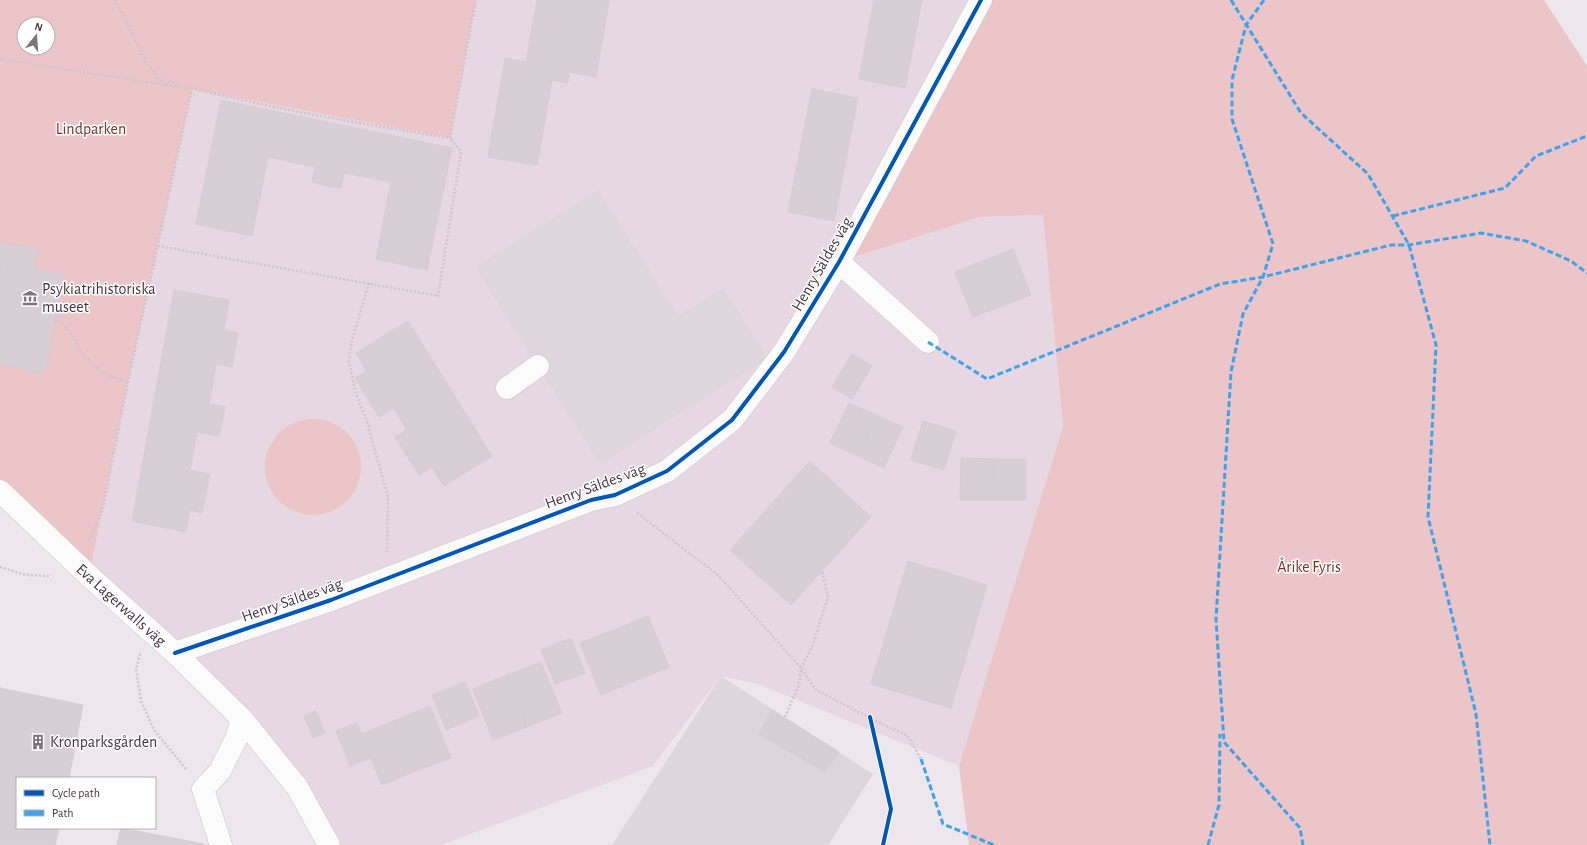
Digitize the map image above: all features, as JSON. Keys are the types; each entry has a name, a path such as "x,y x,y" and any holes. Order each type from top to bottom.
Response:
{"street":[{"name":"Henry Säldes väg","path":"175,654 331,600 591,500 615,495 667,471 732,420 784,352 839,262 981,0"},
{"name":"Henry Säldes väg","path":"839,262 928,342"},
{"path":"507,388 538,366"},
{"name":"Eva Lagerwalls väg","path":"0,491 88,576 175,654 242,719 297,787 329,845"},
{"path":"221,845 203,789 220,771 236,739 242,719"}],"path":[{"path":"115,0 146,61 158,79 326,118 450,138 461,152 438,296 158,246"},
{"path":"450,138 476,0"},
{"path":"0,59 192,88"},
{"path":"86,547 103,508 128,382 192,88"},
{"path":"368,283 351,344 349,361 355,391 367,422 388,497 387,556 375,582"},
{"path":"55,321 61,322 75,339 80,351 92,365 109,376 128,382"},
{"path":"615,495 669,539 718,575 801,668 816,690 870,717 884,726 907,735 921,759"},
{"path":"0,567 26,575 56,576"},
{"path":"785,717 799,685 801,668 812,647 828,597 822,571"},
{"path":"153,634 141,650 136,669 141,701 154,730 203,789"},
{"path":"870,717 872,725"}],"shaded area":[{"path":"476,0 981,0 840,262 980,217 1043,215 1063,426 959,766 758,684 721,676 653,766 441,845 329,845 297,787 89,576 128,382 192,88 450,138"},
{"path":"598,190 678,316 723,288 768,358 600,464 475,267"},
{"path":"721,676 873,774 828,845 612,845"}],"green space":[{"name":"Lindparken","path":"0,0 476,0 450,138 192,89 128,382 89,576 0,491"},
{"name":"Årike Fyris","path":"981,0 1544,0 1587,66 1587,845 969,845 959,766 1063,426 1043,215 980,217 839,262"},
{"path":"313,419 331,423 347,433 357,449 361,467 357,485 347,501 331,511 313,515 295,511 279,501 269,485 265,467 269,449 279,433 295,423"}],"building":[{"path":"537,0 609,0 596,77 570,72 568,83 552,80 537,165 488,157 505,58 526,62"},
{"path":"874,0 922,0 905,88 859,79"},
{"path":"812,89 858,98 834,221 788,212"},
{"path":"221,100 452,148 427,270 376,259 391,182 344,173 341,188 327,186 312,182 315,167 268,157 252,236 196,224"},
{"path":"0,242 6,243 0,273"},
{"name":"Psykiatrihistoriska museet","path":"6,243 38,249 35,269 64,274 45,373 0,365 0,273"},
{"path":"1013,249 1031,295 973,317 955,272"},
{"path":"174,290 229,300 224,330 238,333 232,367 216,364 209,404 225,407 219,436 197,432 190,470 210,474 202,513 190,510 186,532 132,521"},
{"path":"408,321 492,456 444,486 432,467 419,475 395,437 407,430 394,408 379,417 355,378 367,371 356,353"},
{"path":"852,354 872,366 852,399 832,387"},
{"path":"849,403 876,415 858,456 830,443"},
{"path":"876,415 903,427 884,468 858,456"},
{"path":"923,421 956,431 944,470 911,460"},
{"path":"961,458 994,459 995,500 960,500"},
{"path":"994,459 1026,459 1026,500 995,500"},
{"path":"810,461 871,517 791,605 730,550"},
{"path":"908,561 987,585 951,708 871,684"},
{"path":"648,616 669,667 635,681 614,630"},
{"path":"614,630 635,681 601,695 580,643"},
{"path":"571,638 585,673 555,684 541,650"},
{"path":"541,662 562,713 527,727 507,675"},
{"path":"507,675 527,727 493,740 473,689"},
{"path":"465,682 479,716 446,730 432,695"},
{"name":"Kronparksgården","path":"0,688 83,705 69,777 16,777 16,829 59,829 55,845 0,845"},
{"path":"430,706 451,758 416,771 396,720"},
{"path":"772,710 839,752 825,772 759,734"},
{"path":"316,711 325,733 313,738 304,716"},
{"path":"396,720 416,771 382,785 361,734"},
{"path":"357,723 371,758 350,766 336,731"},
{"path":"121,829 204,844 204,845 117,845"}],"marked path":[{"path":"1231,0 1301,113 1368,174 1409,245 1436,345 1428,517 1476,714 1490,845"},
{"path":"1264,0 1246,25 1232,80 1232,119 1273,244 1263,277 1243,314 1231,372 1216,619 1224,742 1300,828 1303,845"},
{"path":"1393,216 1505,188 1536,156 1587,136"},
{"path":"928,342 987,379 1220,284 1263,277 1391,245 1409,245 1481,233 1526,241 1571,261 1587,273"},
{"path":"1208,845 1219,805 1220,734"},
{"path":"921,759 943,824 994,845"}],"cycle path":[{"path":"175,653 331,600 591,500 615,495 667,471 732,420 784,352 839,262 981,0"},
{"path":"870,717 891,809 883,845"}],"place":[{"name":"Psykiatrihistoriska museet","path":"30,298"},
{"name":"Kronparksgården","path":"38,742"}]}
